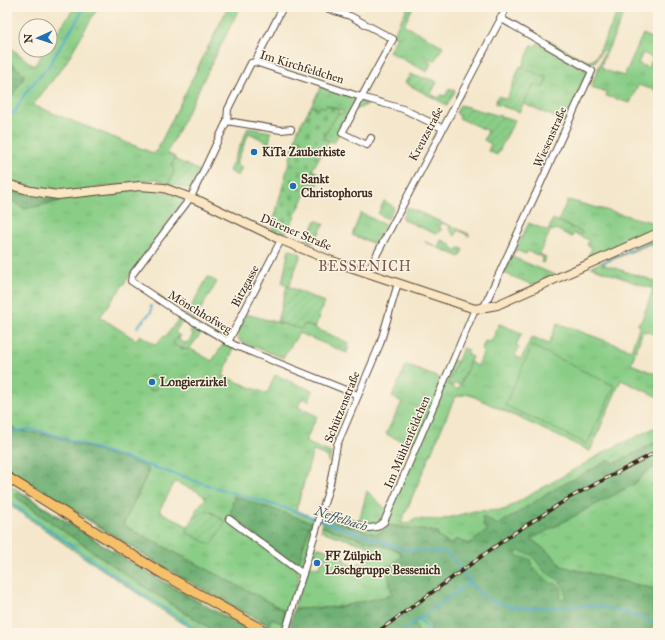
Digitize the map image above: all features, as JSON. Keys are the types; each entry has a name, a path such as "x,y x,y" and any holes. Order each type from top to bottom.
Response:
{"main road":[{"path":"7,477 147,565 268,633"}],"street":[{"path":"255,62 283,7"},
{"path":"323,7 350,16 393,39 342,133 367,145 371,138"},
{"name":"Kreuzstraße","path":"367,273 507,7"},
{"name":"Wiesenstraße","path":"479,309 592,71 500,18"},
{"name":"Im Kirchfeldchen","path":"191,197 227,121 228,109 252,63 255,62 361,98 403,109 442,128"},
{"path":"227,121 281,130 291,129"},
{"name":"Dürener Straße","path":"7,184 52,195 80,194 129,187 164,188 191,197 281,240 367,273 479,309"},
{"name":"Mönchhofweg","path":"191,197 132,275 131,281 228,342 358,395"},
{"path":"479,309 497,305 658,233"},
{"name":"Bitzgasse","path":"228,342 281,240"},
{"name":"Schützenstraße","path":"285,633 330,484 337,445 383,335 398,283"},
{"name":"Im Mühlenfeldchen","path":"320,519 369,528 377,527 384,522 479,309"},
{"path":"229,519 303,574"}],"green space":[{"path":"75,7 98,7 65,64 33,105 155,154 228,7 240,7 167,153 175,157 174,171 169,184 156,179 74,192 47,191 7,181 7,103 23,79 24,74 7,60 7,45 18,54 18,58 24,58 34,66 40,58 58,58 58,31"},
{"path":"408,7 413,7 404,25 443,46 435,61 428,58 427,61 431,63 427,72 389,52 397,37 393,35"},
{"path":"620,7 627,7 601,65 604,70 624,76 643,34 658,42 658,91 638,85 630,103 606,96 607,92 591,87 605,51 602,50 595,62 584,64 550,44 551,42 586,61 591,61 596,58","holes":["643,53 653,58 648,68 638,63"]},
{"path":"537,43 586,70 588,75 566,122 524,104 534,84 543,87 547,79 522,67 532,45 535,47"},
{"path":"7,60 24,74 23,79 7,103"},
{"path":"520,66 547,78 543,88 534,84 519,112 495,104 498,96 507,99"},
{"path":"410,74 437,82 431,94 439,98 441,95 445,96 450,88 455,91 447,105 405,83"},
{"path":"321,87 369,104 350,112 334,143 323,138 338,113 341,114 343,111 327,105 325,108 319,109 311,106"},
{"path":"326,105 340,110 323,138 329,141 312,170 322,175 314,191 309,188 284,237 271,230 298,129 311,106 319,109 321,106 325,108"},
{"path":"460,105 515,120 497,155 488,151 491,144 484,140 488,131 459,118 460,116 456,113"},
{"path":"248,128 271,132 269,143 249,133 236,164 242,167 238,176 229,171"},
{"path":"174,159 200,171 190,189 169,184 174,171 172,164"},
{"path":"7,187 64,198 138,189 161,190 185,199 100,317 136,340 140,335 156,345 162,337 166,336 179,319 177,317 179,314 185,318 175,332 180,336 176,338 181,349 189,348 212,361 224,343 234,347 223,376 267,394 275,375 313,391 309,401 302,398 298,407 317,416 305,442 331,453 329,463 326,456 313,451 296,510 317,519 303,565 297,567 299,578 286,625 301,633 282,633 191,583 269,625 271,618 283,624 284,610 123,525 145,480 148,469 50,435 19,431 7,423 7,198 25,209 58,201 33,197 7,190","holes":["150,376 154,376 158,379 158,386 153,392 145,385 145,381","175,482 197,491 206,498 195,511 196,513 193,519 203,513 210,512 226,522 187,532 189,527 159,511"]},
{"path":"7,190 33,197 60,201 25,209 7,198"},
{"path":"568,200 658,224 658,230 588,262 586,261 592,248 587,245 589,240 580,236 582,232 558,221"},
{"path":"384,201 394,207 388,219 378,214"},
{"path":"407,207 469,234 469,236 458,230 455,236 449,229 450,226 442,223 439,228 442,229 436,234 402,219"},
{"path":"361,213 385,225 375,244 352,235"},
{"path":"553,219 582,232 580,236 574,233 572,237 556,229 554,231 549,229"},
{"path":"316,220 324,224 314,243 307,241"},
{"path":"529,223 548,231 549,229 551,230 539,254 546,257 543,263 541,262 543,257 527,251 526,254 515,250"},
{"path":"658,236 658,247 650,244 602,264 658,282 658,335 643,331 631,364 658,375 658,397 621,380 590,451 468,394 455,397 401,523 409,524 413,519 440,520 474,511 504,510 608,450 658,426 658,441 615,463 555,489 469,544 456,539 452,545 439,538 437,532 388,525 386,530 376,534 325,519 327,512 359,522 367,491 387,510 414,447 386,434 402,402 392,397 406,365 442,379 451,359 457,362 448,384 458,390 470,362 478,366 484,351 481,350 485,341 491,342 499,324 522,333 516,345 519,347 515,356 521,359 532,337 549,344 557,323 631,350 639,328 638,323 642,320 653,289 591,267 648,241 652,242"},
{"path":"441,240 451,244 451,247 456,250 460,248 463,249 460,257 425,242 438,247"},
{"path":"289,249 301,254 289,287 282,284"},
{"path":"512,257 555,275 533,285 504,273"},
{"path":"208,277 217,282 195,319 186,315"},
{"path":"287,286 324,302 315,328 305,324 301,329 277,322"},
{"path":"246,314 301,329 305,324 349,343 347,353 299,333 283,358 240,341 237,334 240,324"},
{"path":"194,326 204,330 188,350 175,346 173,342 180,336 179,340 183,343 188,342 193,335 190,332"},
{"path":"532,346 615,386 587,444 505,405"},
{"path":"463,348 469,350 467,354 472,357 460,385 454,383 453,386 448,384"},
{"name":"Longierzirkel","path":"152,376 157,378 159,383 157,388 152,390 147,388 145,383 147,378"},
{"path":"7,423 19,431 50,435 145,466 148,469 148,473 123,525 284,610 283,624 271,618 269,625 184,579 7,468"},
{"path":"658,441 658,465 646,472 636,483 531,539 552,555 561,566 658,590 658,633 301,633 289,627 294,609 339,607 392,595 387,568 402,556 399,551 322,527 322,520 325,519 376,534 386,530 388,525 437,532 440,538 452,545 456,539 469,544 488,530 484,527 482,516 498,525 555,489 609,460 615,463"},
{"path":"658,465 658,590 561,566 552,555 531,539 636,483 646,472"},
{"path":"7,468 180,576 146,557"},
{"path":"7,483 121,556 255,633 251,633 150,575 17,493 17,498 66,533 217,633 199,633 180,622 76,552 7,503"},
{"path":"19,492 150,575 251,633 217,633 132,579 17,498 16,494"},
{"path":"234,496 311,522 297,567 230,516"},
{"path":"207,510 226,522 211,545 186,532 193,519"},
{"path":"322,527 399,551 402,556 392,595 339,607 294,609 307,565 319,568 322,560 325,561 326,556 314,553 316,547 342,555 345,562 357,566 359,562 365,564 367,558 370,559 374,548 321,531"},
{"path":"519,551 532,555 544,571 559,580 566,591 565,599 559,599 562,589 559,585 550,583 543,578 537,572 530,559 517,556 516,554"},
{"path":"422,617 428,622 434,633 418,633 415,623"}],"waterway":[{"path":"7,119 16,110 25,93 48,67 83,10"},
{"path":"603,262 648,242"},
{"path":"137,327 151,312 151,306"},
{"name":"Neffelbach","path":"7,433 29,429 49,433 223,490 285,508 404,549 447,553 453,558 470,583 479,593 498,603 524,608 580,606 601,607 626,613 658,625"},
{"path":"7,500 109,572 202,633"},
{"path":"400,633 470,582"},
{"path":"419,619 433,633"}],"railway":[{"path":"376,633 511,535 569,498 658,451"}],"place":[{"name":"KiTa Zauberkiste","path":"254,152"},
{"name":"Sankt Christophorus","path":"293,186"},
{"name":"Longierzirkel","path":"152,382"},
{"name":"FF Zülpich Löschgruppe Bessenich","path":"317,563"}],"district":[{"name":"BESSENICH","path":"365,266"}]}
